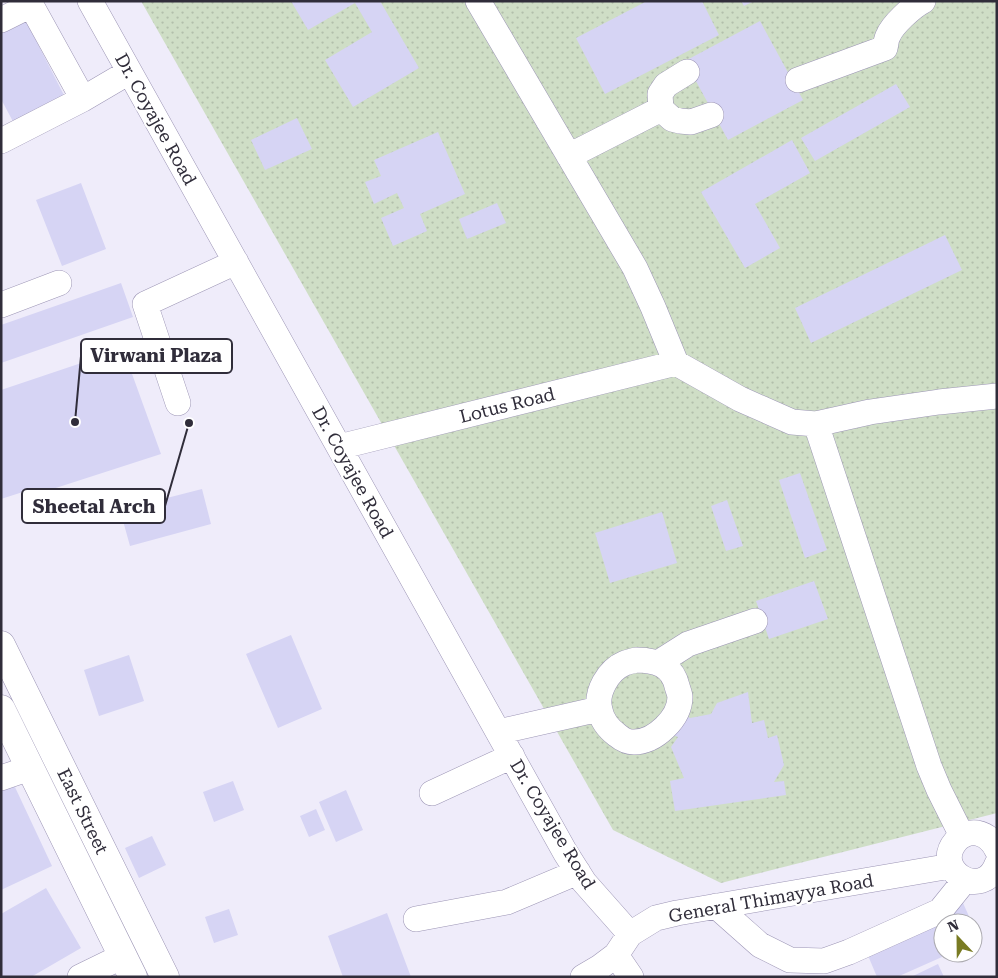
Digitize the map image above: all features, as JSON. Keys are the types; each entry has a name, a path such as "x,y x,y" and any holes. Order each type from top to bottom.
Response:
{"main road":[{"name":"East Street","path":"1,645 165,977"},
{"name":"East Street","path":"1,709 128,967"}],"street":[{"name":"Dr. Coyajee Road","path":"90,1 565,852 584,882 630,934"},
{"path":"478,1 635,268 676,363 740,399 792,422 816,424 870,412 997,396"},
{"path":"798,80 885,48 888,36 899,20 923,1"},
{"path":"1,20 31,5 83,99"},
{"path":"1,142 83,99 129,72"},
{"path":"687,72 666,85 660,94 662,109 672,119 680,121 691,122 711,115"},
{"path":"569,156 662,109"},
{"path":"178,403 145,304 236,262"},
{"path":"1,305 59,283"},
{"name":"Lotus Road","path":"339,447 676,363"},
{"path":"816,424 929,766 962,836"},
{"path":"658,663 688,644 755,621"},
{"path":"636,660 648,660 658,663 670,672 680,697 678,708 671,722 659,733 647,740 635,742 624,741 612,732 605,723 599,709 600,693 604,681 613,670 624,663 636,660"},
{"path":"498,732 599,709"},
{"path":"432,793 512,756"},
{"path":"1,778 30,768"},
{"path":"716,906 760,945 790,960 824,961 849,952 940,911 979,877 950,852 956,840 962,836 976,833 982,835 988,838 997,849"},
{"path":"416,919 507,902 578,872"},
{"name":"General Thimayya Road","path":"583,977 616,956 630,934 656,918 716,906 979,877"},
{"path":"616,956 631,977"},
{"path":"80,977 128,967"}],"green space":[{"path":"141,1 997,1 997,813 721,883 613,830"}],"building":[{"path":"291,1 380,1 419,68 353,107 325,60 372,32 355,3 308,30"},
{"path":"647,1 702,1 719,35 605,94 576,38"},
{"path":"741,1 754,1 744,6"},
{"path":"24,17 68,103 17,129 1,99 1,28"},
{"path":"760,21 803,100 728,140 685,61"},
{"path":"896,84 910,107 815,161 801,138"},
{"path":"297,118 312,149 265,170 251,140"},
{"path":"438,132 465,194 420,214 427,231 393,246 381,218 404,208 397,193 374,204 365,182 381,176 374,160"},
{"path":"792,140 810,173 755,204 780,248 745,268 701,192"},
{"path":"81,183 106,249 62,266 36,200"},
{"path":"497,203 506,223 467,239 459,219"},
{"path":"945,235 962,270 811,343 795,308"},
{"path":"121,283 133,317 1,363 1,325"},
{"path":"123,349 161,454 31,496 29,490 1,499 1,390"},
{"path":"800,473 827,550 805,558 779,480"},
{"path":"202,489 211,524 130,546 120,510"},
{"path":"727,500 743,546 726,551 711,506"},
{"path":"662,512 677,563 610,583 595,533"},
{"path":"814,581 828,619 769,639 756,601"},
{"path":"291,635 322,709 278,728 246,654"},
{"path":"129,655 144,701 99,716 84,670"},
{"path":"748,692 752,723 764,720 768,738 777,735 784,765 774,782 784,781 786,795 675,811 670,781 684,778 671,747 678,737 666,732 679,712 690,718 711,714 717,703"},
{"path":"233,781 244,810 214,822 203,792"},
{"path":"14,785 52,866 1,890 1,789"},
{"path":"346,790 363,830 336,842 319,802"},
{"path":"316,809 325,830 309,837 300,816"},
{"path":"152,836 166,865 139,878 125,848"},
{"path":"46,888 81,948 31,977 1,977 1,914"},
{"path":"963,903 968,913 940,913"},
{"path":"229,909 238,935 214,943 205,917"},
{"path":"387,913 411,977 343,977 328,936"},
{"path":"933,916 933,961 897,977 877,977 864,946"},
{"path":"938,964 944,977 911,977"}],"place":[{"name":"Virwani Plaza","path":"75,422"},
{"name":"Sheetal Arch","path":"189,423"}]}
